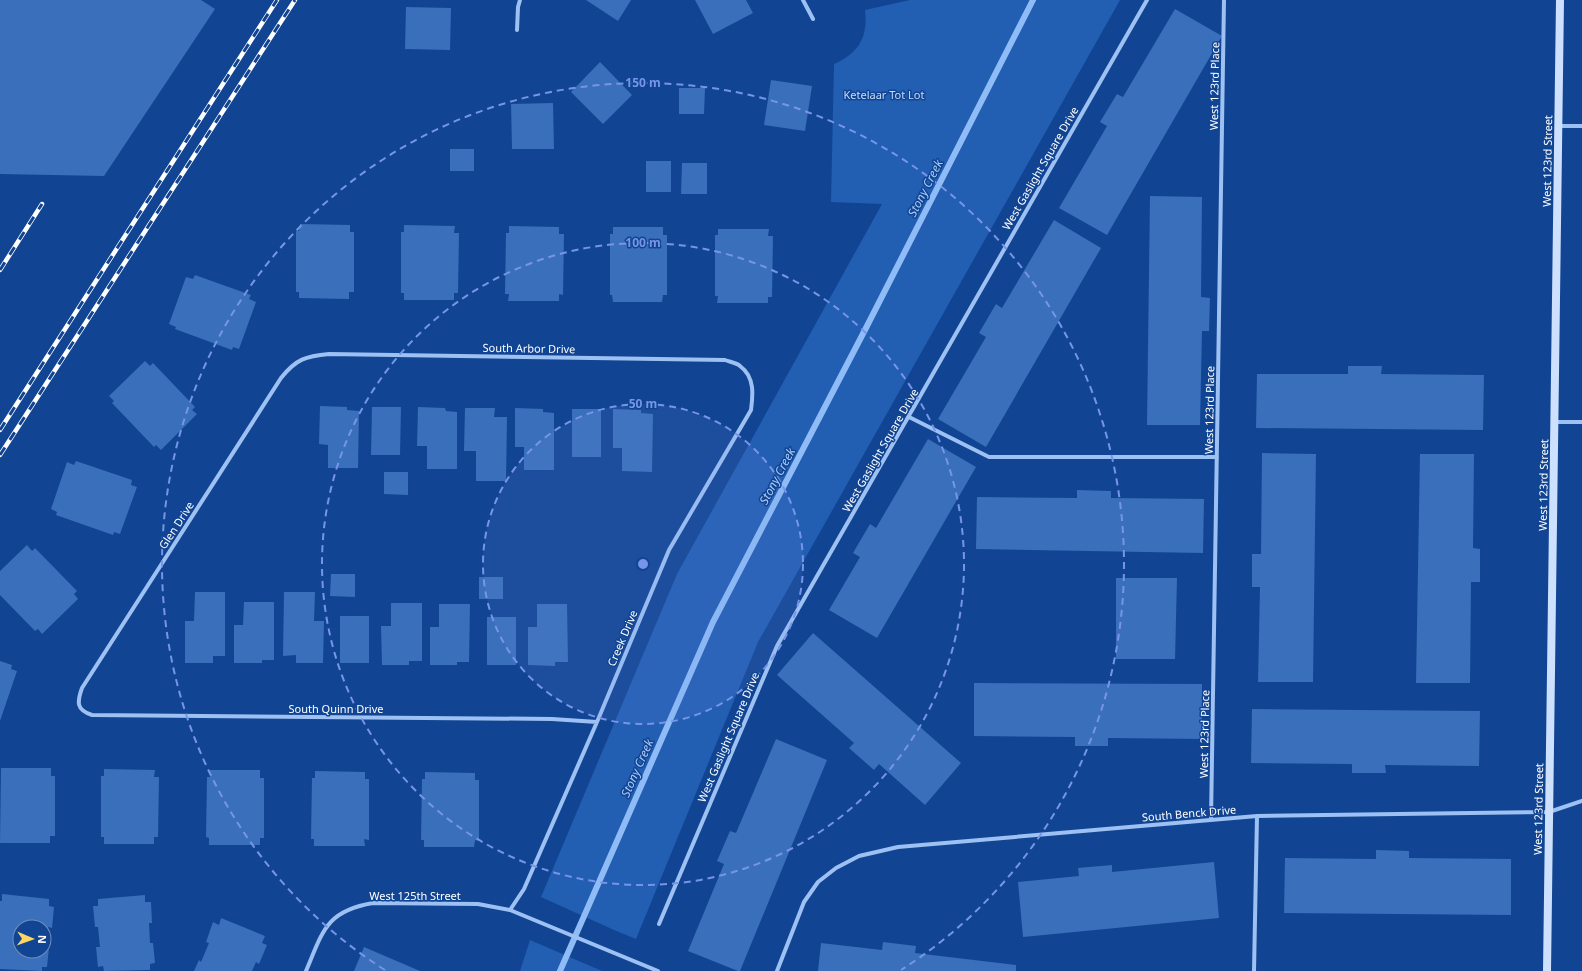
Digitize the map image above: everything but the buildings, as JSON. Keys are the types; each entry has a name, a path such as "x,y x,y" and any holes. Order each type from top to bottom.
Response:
{"street":[{"path":"517,30 518,7 520,0"},
{"path":"803,0 813,19"},
{"name":"West Gaslight Square Drive","path":"659,924 778,646 1147,0"},
{"name":"West 123rd Place","path":"1211,820 1224,0"},
{"name":"West 123rd Street","path":"1547,971 1560,0"},
{"path":"1558,126 1582,126"},
{"name":"South Arbor Drive","path":"301,359 312,355 329,354 725,360 740,366 750,378"},
{"name":"Glen Drive","path":"79,706 79,697 82,688 281,378 291,366 301,359"},
{"name":"Creek Drive","path":"510,910 524,889 597,722 669,550 751,410 753,392 750,378"},
{"path":"909,417 989,457 1217,457"},
{"path":"1554,422 1582,422"},
{"name":"South Quinn Drive","path":"79,706 84,713 92,715 552,719 597,722"},
{"name":"South Benck Drive","path":"777,971 804,902 818,882 836,868 859,856 898,847 1257,816 1549,812 1582,801"},
{"path":"1254,971 1257,816"},
{"name":"West 125th Street","path":"306,971 320,938 328,925 341,912 358,905 373,903 478,904 510,910 586,940 658,971"}],"green space":[{"name":"Ketelaar Tot Lot","path":"910,0 1120,0 758,642 636,939 541,897 677,574 882,204 831,202 834,64 850,55 860,43 865,28 865,10"},
{"path":"530,940 602,971 520,971"}],"waterway":[{"name":"Stony Creek","path":"560,971 713,622 867,326 1033,0"}],"railway":[{"path":"0,430 277,0"},
{"path":"0,455 295,0"},
{"path":"0,270 42,204"}]}
